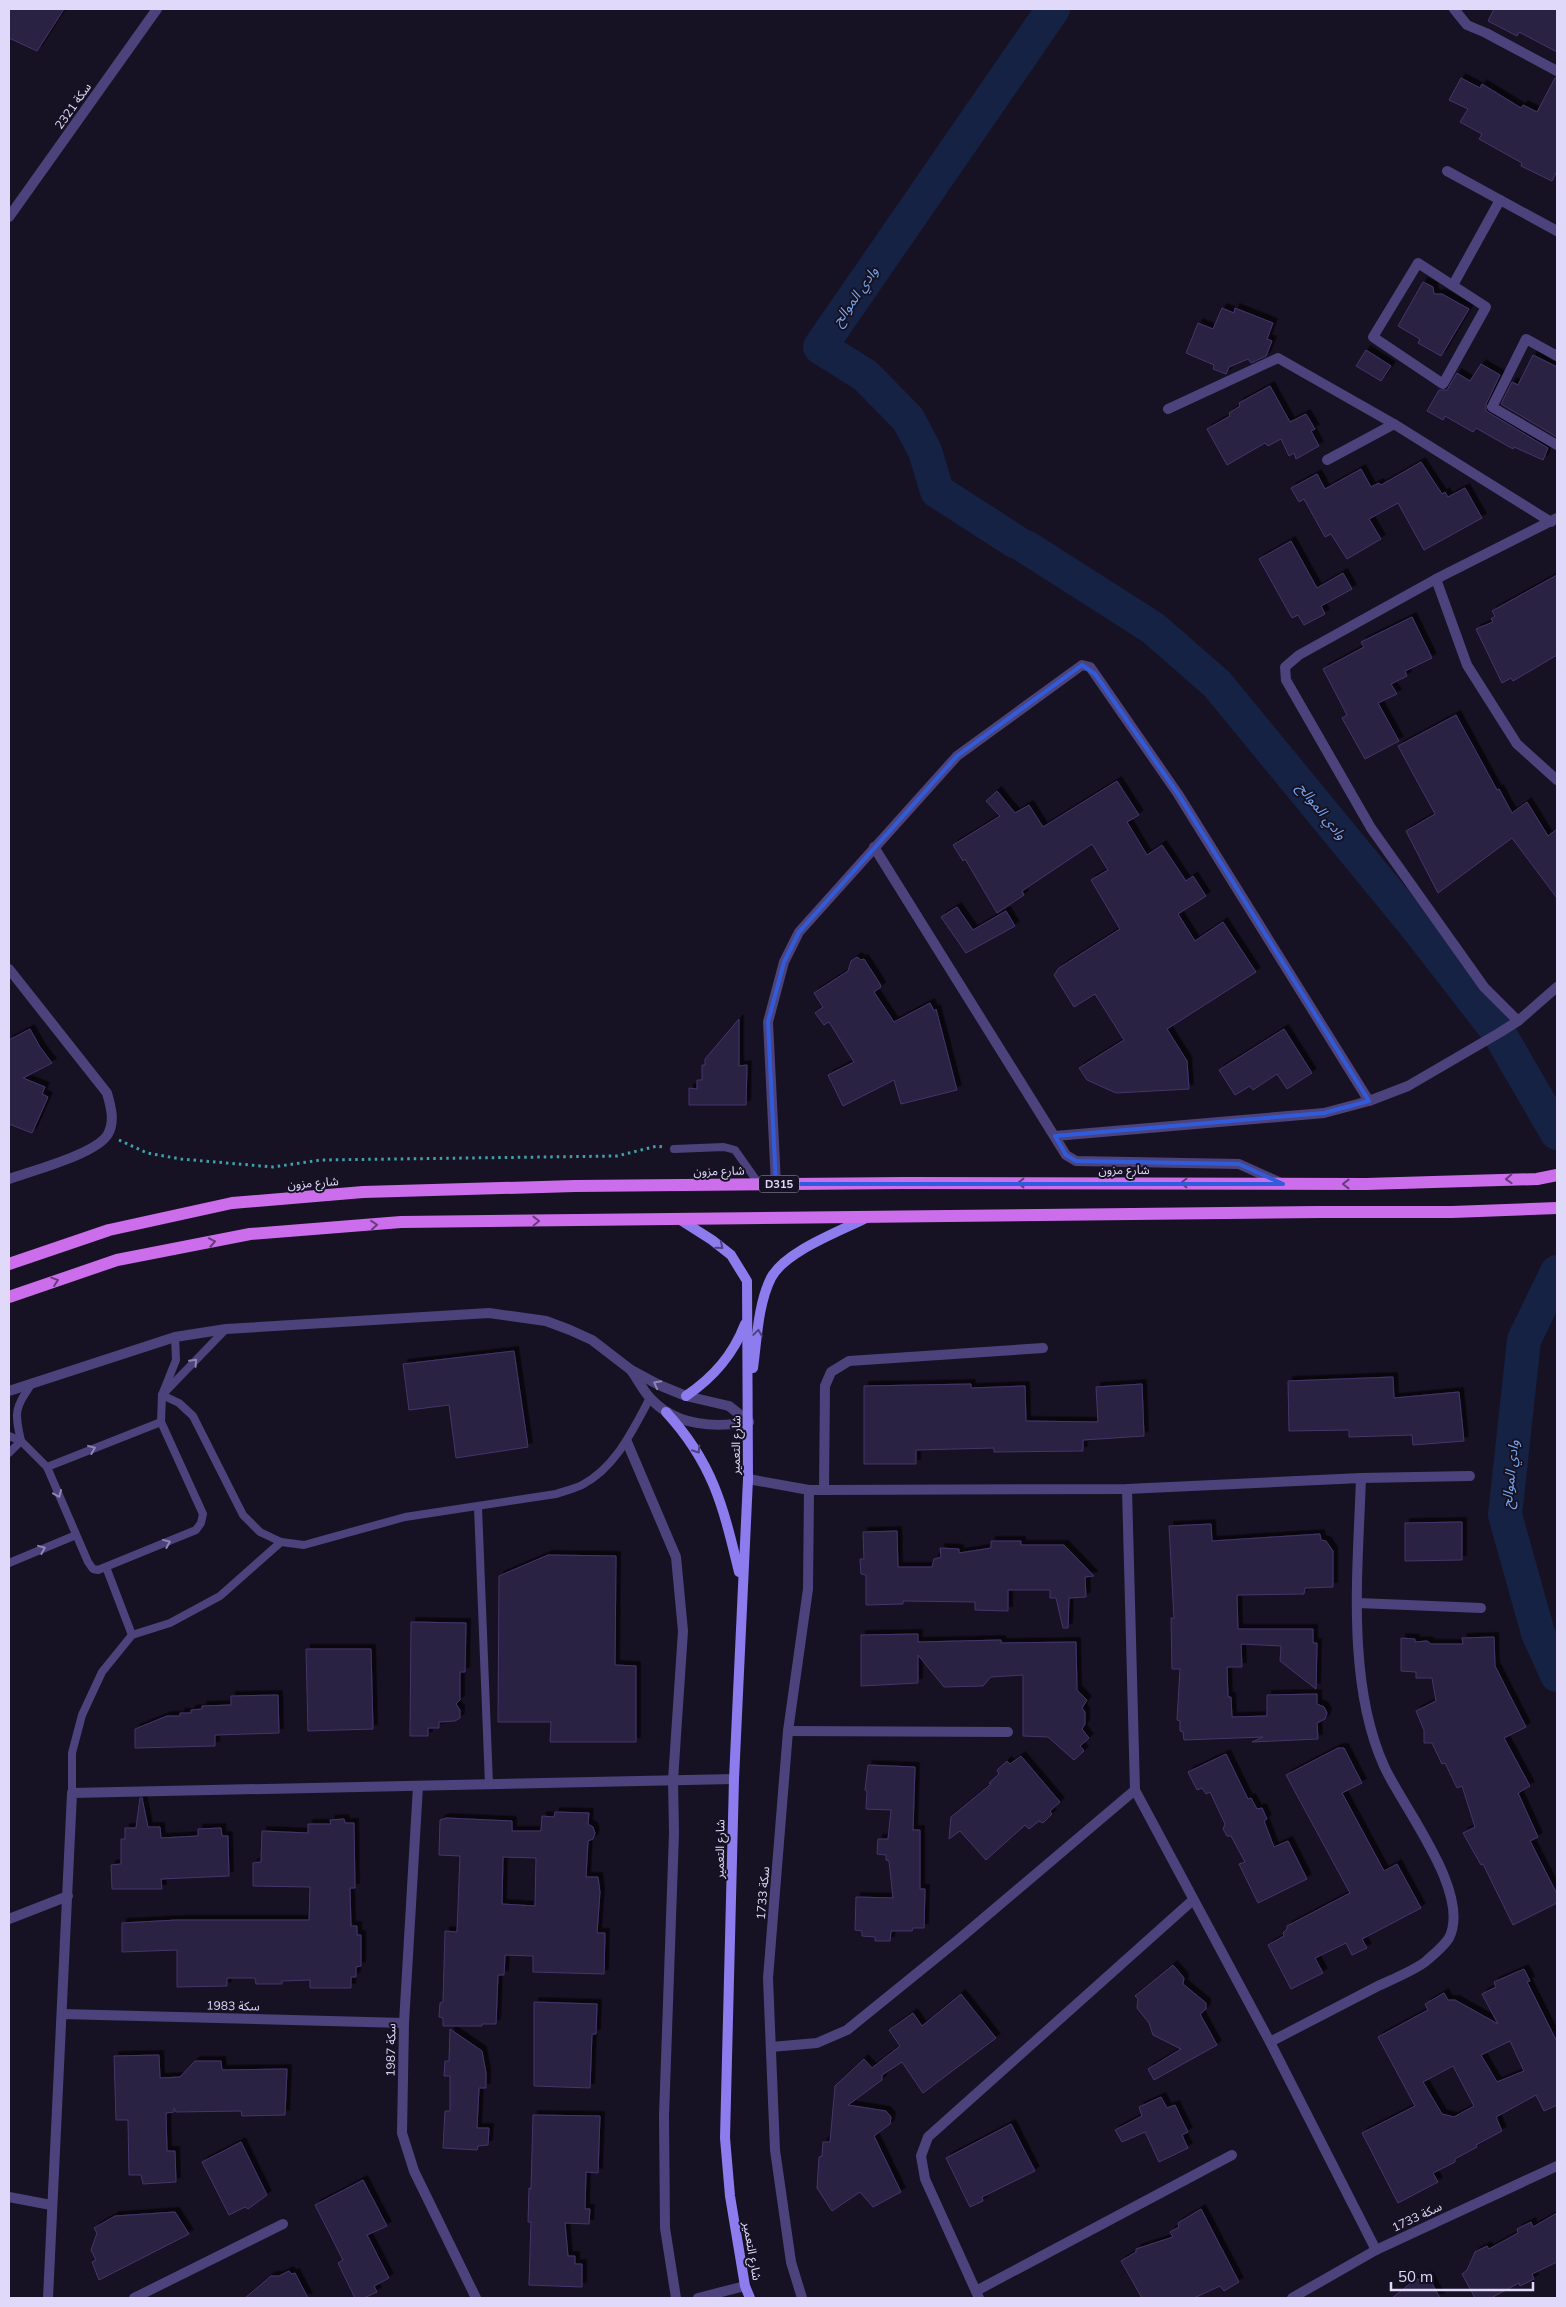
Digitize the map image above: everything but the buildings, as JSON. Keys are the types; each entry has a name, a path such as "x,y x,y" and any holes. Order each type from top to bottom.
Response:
{"main road":[{"name":"شارع مزون","path":"9,1264 110,1230 232,1203 363,1192 576,1186 759,1184 1283,1184 1528,1179 1557,1175"},
{"path":"9,1296 117,1260 250,1234 401,1222 1452,1212 1557,1208"},
{"name":"شارع التعمير","path":"749,1399 762,1306 771,1277 786,1261 810,1246 869,1217"},
{"name":"شارع التعمير","path":"679,1219 712,1240 731,1255 747,1281 748,1479 734,1779 725,2138 730,2196 746,2286 750,2298"},
{"path":"686,1396 712,1376 723,1364 747,1320"},
{"path":"666,1412 694,1445 714,1482 727,1522 742,1584"}],"street":[{"name":"سكة 2321","path":"9,217 157,9"},
{"path":"1454,9 1467,26 1486,33 1557,71"},
{"path":"1447,171 1557,231"},
{"path":"1453,285 1500,200"},
{"path":"1418,263 1453,285 1486,307 1443,384 1373,338 1418,263"},
{"path":"1557,356 1526,339 1492,407 1557,445"},
{"path":"1168,409 1278,358 1394,424 1554,520"},
{"path":"1327,460 1394,424"},
{"path":"1518,1021 1484,987 1371,828 1286,680 1285,667 1299,655 1436,579 1554,520"},
{"path":"1436,579 1467,665 1517,744 1557,780"},
{"path":"776,1184 768,1022 784,962 799,932 957,756 1082,665 1090,667 1178,794 1369,1102"},
{"path":"874,847 1066,1155 1076,1161 1239,1164 1283,1184"},
{"path":"9,969 107,1093 113,1112 108,1135 87,1152 9,1179"},
{"path":"1055,1136 1324,1113 1369,1102 1408,1086 1518,1021 1557,987"},
{"path":"9,1390 175,1337 226,1328 489,1313 546,1321 570,1330 592,1340 631,1370 672,1392 729,1406 749,1422"},
{"path":"824,1490 825,1386 831,1372 849,1361 1043,1348"},
{"path":"631,1370 650,1398 666,1412 700,1424 732,1425 749,1422"},
{"path":"626,1442 676,1557 683,1631 673,1780 674,1843 664,2125 665,2228 676,2298"},
{"path":"748,1479 808,1490 824,1490 1127,1488 1361,1478 1470,1476"},
{"path":"1270,2042 1424,1962 1448,1940 1454,1924 1449,1890 1431,1849 1384,1766 1368,1722 1362,1690 1358,1603 1361,1478"},
{"path":"1127,1488 1135,1790 1270,2042 1376,2250"},
{"name":"سكة 1733","path":"802,2298 791,2262 775,2150 768,1978 788,1731 808,1589 808,1490"},
{"path":"1358,1603 1481,1608"},
{"path":"788,1731 1008,1732"},
{"path":"48,2298 72,1793 734,1779"},
{"name":"سكة 1987","path":"418,1786 404,2023 402,2133 414,2171 476,2298"},
{"path":"771,2047 817,2042 847,2030 958,1940 1135,1790"},
{"path":"9,1919 68,1896"},
{"path":"1193,1900 928,2137 921,2156 925,2179 978,2295 1232,2155"},
{"name":"سكة 1983","path":"62,2014 404,2023"},
{"name":"سكة 1733","path":"1292,2298 1307,2295 1376,2250 1557,2166"},
{"path":"9,2197 51,2206"},
{"path":"134,2298 283,2224"},
{"path":"698,2298 746,2286"}],"lane":[{"path":"674,1149 724,1147 735,1150 759,1184"},
{"path":"162,1395 226,1328"},
{"path":"9,1436 21,1441 47,1468 90,1566 98,1570 196,1530 201,1523 202,1514 161,1422 162,1395 176,1360 175,1337"},
{"path":"21,1441 16,1419 16,1407 33,1381"},
{"path":"162,1395 179,1403 193,1416 243,1515 260,1532 281,1542 304,1545 327,1540 384,1522 556,1494 582,1485 608,1465 626,1442 650,1398"},
{"path":"47,1468 161,1422"},
{"path":"9,1453 21,1441"},
{"path":"478,1507 490,1784"},
{"path":"9,1563 76,1535"},
{"path":"72,1793 72,1752 82,1715 102,1672 132,1635 170,1623 220,1596 281,1542"},
{"path":"106,1567 132,1635"}],"path":[{"path":"108,1135 147,1153 173,1158 273,1167 320,1160 617,1156 657,1146 674,1149"}],"highlighted area":[{"path":"1082,665 1095,674 1178,794 1369,1101 1324,1113 1055,1136 1066,1155 1076,1161 1239,1164 1283,1184 776,1184 768,1022 784,962 799,932 957,756"}],"waterway":[{"name":"وادي الموالح","path":"1016,542 937,491 925,451 908,419 866,376 820,347 1053,9"},
{"name":"وادي الموالح","path":"1026,547 1153,628 1217,684 1415,925 1499,1033 1557,1133"},
{"name":"وادي الموالح","path":"1557,1272 1524,1340 1505,1515 1538,1633 1557,1675"}]}
